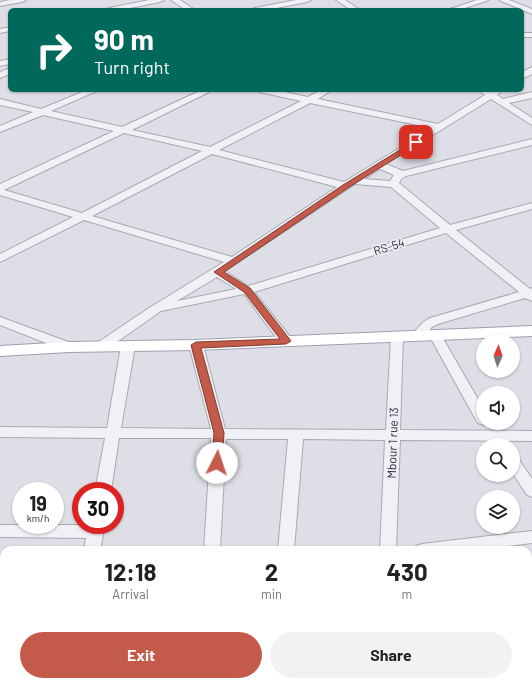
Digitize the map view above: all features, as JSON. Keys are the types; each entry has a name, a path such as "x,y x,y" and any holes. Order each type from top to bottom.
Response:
{"main road":[{"path":"0,351 69,347 99,348 196,345 532,331"}],"street":[{"path":"0,4 8,1 22,0"},
{"path":"119,8 160,0"},
{"path":"175,0 188,8"},
{"path":"265,8 307,0"},
{"path":"340,0 353,8"},
{"path":"458,8 485,0"},
{"path":"503,0 522,8"},
{"path":"8,1 17,8"},
{"path":"0,129 90,92"},
{"path":"0,188 205,92"},
{"path":"271,92 440,127"},
{"path":"0,259 324,92"},
{"path":"99,348 153,311 218,272 350,183 440,127 491,92 501,102 532,122"},
{"path":"501,102 532,95"},
{"path":"0,102 350,183 394,184 448,229 531,294"},
{"path":"394,184 396,178 402,174 532,142"},
{"path":"379,165 402,174"},
{"path":"0,192 234,261"},
{"name":"RS-54","path":"153,311 247,290 448,229 532,206"},
{"path":"218,272 247,290 286,341"},
{"path":"418,335 428,324 434,321 531,294"},
{"path":"0,321 69,347"},
{"path":"435,335 476,408"},
{"name":"Mbour 1 rue 13","path":"388,546 397,336"},
{"path":"196,345 219,433 212,546"},
{"path":"104,482 128,346"},
{"path":"0,432 492,434 532,436"},
{"path":"286,546 296,434"},
{"path":"520,473 532,492"},
{"path":"0,531 72,530"},
{"path":"93,546 95,534"},
{"path":"456,546 532,537"}],"route":[{"path":"217,463 219,433 196,345 286,341 247,290 218,272 345,186 416,142"}]}
